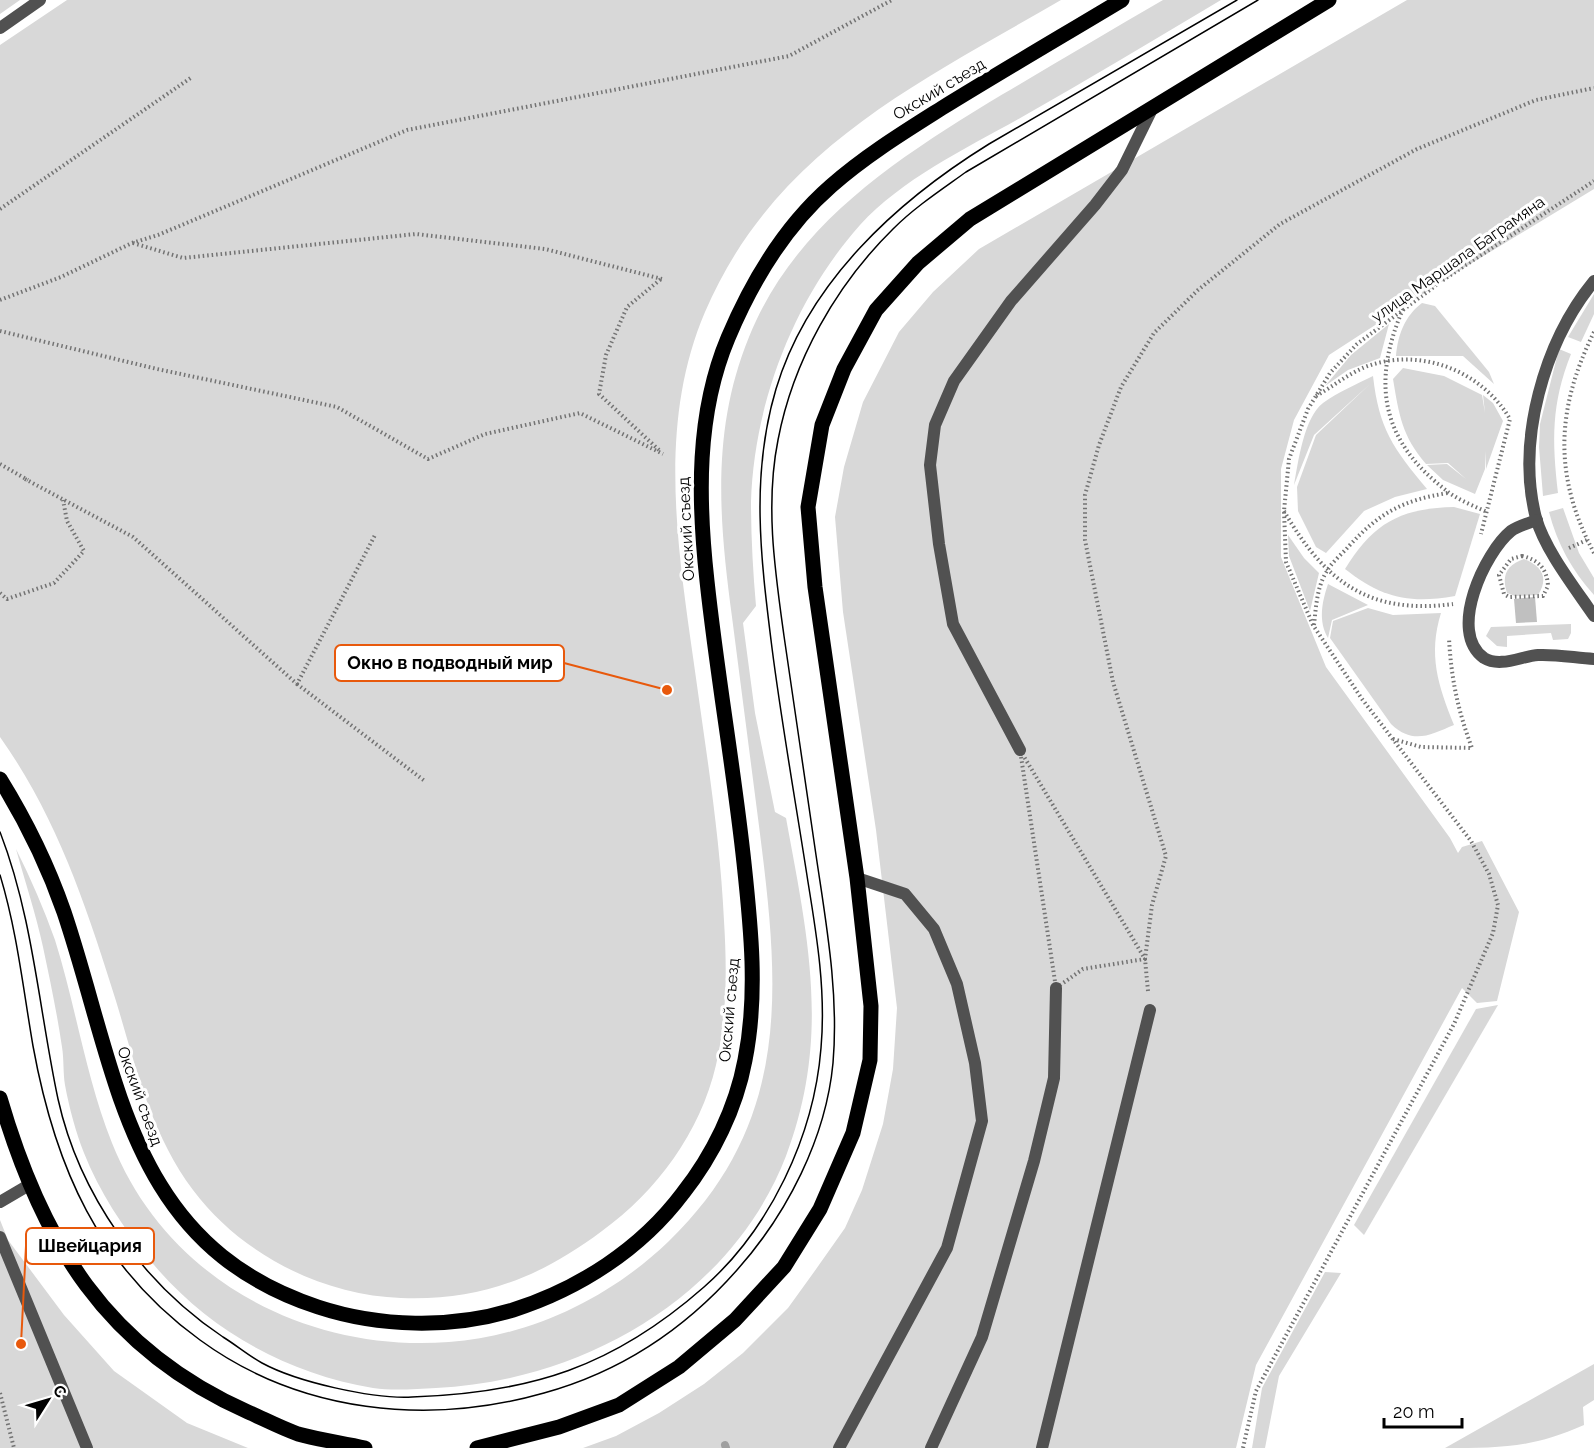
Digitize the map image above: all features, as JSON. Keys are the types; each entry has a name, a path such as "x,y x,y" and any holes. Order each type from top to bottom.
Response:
{"main road":[{"name":"Окский съезд","path":"0,779 33,839 62,908 114,1089 141,1155 171,1202 202,1239 224,1257 268,1286 306,1303 348,1316 397,1322 427,1323 498,1314 559,1293 599,1270 655,1227 702,1167 723,1127 745,1061 753,963 748,898 703,540 701,468 708,405 725,345 751,288 769,258 789,230 828,188 886,142 1122,0"},
{"path":"477,1448 559,1427 619,1405 679,1367 735,1320 784,1267 820,1209 853,1133 870,1060 871,1006 857,878 815,587 808,507 822,425 844,369 876,310 918,263 970,219 1329,0"},
{"path":"0,1098 29,1185 51,1232 92,1293 143,1348 213,1396 297,1433 365,1448"}],"street":[{"path":"0,28 40,0"},
{"path":"1020,750 953,624 939,544 930,465 935,425 954,381 1011,301 1095,205 1122,170 1153,106"},
{"path":"1594,281 1562,330 1542,384 1530,428 1533,498 1537,520 1554,555 1594,616"},
{"path":"1537,520 1512,530 1491,552 1474,589 1469,625 1472,644 1485,658 1503,662 1539,655 1594,659"},
{"path":"839,1448 947,1248 982,1121 975,1063 957,984 934,929 905,894 857,878"},
{"path":"931,1448 982,1337 1034,1161 1054,1078 1056,988"},
{"path":"1042,1448 1150,1010"},
{"path":"0,1202 29,1185"},
{"path":"0,1237 87,1448"}],"path":[{"path":"0,300 61,277 132,243 158,235 407,130 789,56 892,0"},
{"path":"0,209 192,77"},
{"path":"1150,1010 1145,959 1152,904 1166,856 1113,682 1085,540 1085,495 1099,445 1121,387 1154,333 1198,290 1280,224 1418,149 1536,100 1594,88"},
{"name":"улица Маршала Баграмяна","path":"1243,1448 1256,1391 1454,1024 1493,933 1497,905 1489,874 1471,841 1362,699 1313,625 1286,562 1284,511 1289,459 1316,396 1330,373 1357,344 1403,309 1594,181"},
{"path":"0,331 147,367 337,407 428,459 485,434 580,413 663,454 599,394 606,355 627,307 662,279 545,249 417,234 183,258 132,243"},
{"path":"1403,309 1390,338 1386,363 1384,388 1393,427 1413,462 1448,493 1487,512"},
{"path":"1594,332 1577,366 1570,393 1563,459 1570,495 1584,535 1594,553"},
{"path":"1316,396 1365,367 1414,360 1438,363 1462,371 1499,400 1510,419"},
{"path":"0,464 63,500 67,521 84,551 54,583 7,599 0,593"},
{"path":"25,479 133,537 297,684 426,782"},
{"path":"1313,625 1317,595 1326,571 1368,525 1392,508 1419,497 1448,493"},
{"path":"1284,511 1304,546 1326,571 1359,591 1391,603 1424,608 1455,604"},
{"path":"297,684 375,535"},
{"path":"1522,556 1538,562 1548,578 1548,586 1543,596 1509,597 1504,594 1499,575 1511,559 1522,556"},
{"path":"1020,750 1145,959"},
{"path":"1020,750 1056,988 1083,969 1145,959"},
{"path":"0,1393 14,1448"}],"shaded area":[{"path":"0,0 20,0 0,14"},
{"path":"67,0 1061,0 954,61 904,93 855,126 810,164 770,206 734,255 705,312 690,354 681,396 676,439 675,483 677,527 687,614 712,789 722,888 726,975 720,1047 709,1090 687,1137 674,1158 641,1198 579,1247 532,1274 508,1283 483,1291 430,1298 371,1295 342,1289 285,1267 259,1252 212,1213 178,1169 155,1123 82,898 38,799 0,737 0,45"},
{"path":"1163,0 1221,0 936,165 877,208 836,254 816,286 797,319 769,390 760,427 751,502 756,606 743,623 755,713 775,812 786,818 802,905 808,946 812,1028 808,1070 800,1112 786,1156 761,1206 729,1251 690,1290 645,1323 596,1349 545,1369 491,1382 421,1389 373,1388 340,1381 278,1359 222,1327 171,1284 149,1259 112,1209 90,1167 78,1137 69,1102 64,1080 63,1052 48,972 37,922 16,849 55,940 95,1093 112,1143 136,1191 167,1233 205,1269 247,1298 294,1320 344,1335 396,1342 449,1342 510,1332 568,1311 621,1280 669,1241 710,1195 739,1147 758,1098 768,1047 772,994 771,940 759,826 727,581 721,475 728,406 749,337 769,296 794,259 823,226 855,196 927,142 1003,94"},
{"path":"1407,0 1594,0 1594,189 1457,272 1329,355 1294,420 1281,469 1281,557 1326,667 1450,838 1458,853 1462,847 1482,841 1519,912 1497,1001 1477,1003 1462,988 1256,1365 1236,1448 583,1448 616,1436 659,1413 704,1384 743,1353 788,1308 845,1228 862,1190 883,1124 893,1069 897,1008 876,830 843,612 835,517 844,467 863,402 899,332 933,292 979,249"},
{"path":"1594,294 1594,314 1581,342 1568,337"},
{"path":"1422,303 1435,306 1489,372 1494,384 1463,356 1396,356 1403,326"},
{"path":"1389,324 1380,358 1348,370 1325,386 1351,355"},
{"path":"1559,349 1571,354 1564,372 1555,423 1558,493 1543,496 1539,447 1540,424"},
{"path":"1403,368 1444,376 1482,395 1485,413 1483,395 1493,403 1503,421 1486,469 1486,451 1485,469 1475,494 1443,480 1427,465 1447,464 1466,479 1448,463 1426,464 1412,444 1400,414 1393,379"},
{"path":"1373,376 1379,410 1390,437 1405,462 1427,489 1395,497 1364,511 1326,553 1316,547 1298,511 1297,487 1316,435 1370,384 1314,435 1294,485 1303,441 1311,419 1323,403"},
{"path":"1454,507 1480,514 1455,596 1410,599 1397,596 1371,587 1345,569 1366,540 1390,521 1419,511"},
{"path":"1563,508 1579,553 1594,578 1594,595 1572,566 1556,535 1549,512"},
{"path":"1288,535 1304,558 1319,573 1310,611 1289,556"},
{"path":"1524,559 1535,565 1542,573 1543,583 1538,595 1515,596 1507,593 1505,576 1507,571 1513,564"},
{"path":"1328,584 1368,605 1332,620 1328,638 1323,625 1322,611"},
{"path":"1368,608 1393,615 1441,613 1437,628 1435,656 1439,683 1454,725 1429,735 1414,736 1391,724 1330,638 1333,621"},
{"path":"1571,624 1568,639 1553,640 1551,633 1507,636 1507,647 1497,646 1486,636 1491,627"},
{"path":"1498,1005 1364,1235 1354,1225 1476,1009"},
{"path":"0,1220 8,1240 64,1315 114,1371 187,1423 248,1448 0,1448"},
{"path":"1325,1272 1341,1273 1279,1376 1265,1448 1252,1448 1262,1388"},
{"path":"1594,1364 1594,1400 1583,1407 1584,1425 1548,1438 1516,1445 1445,1448"}],"building":[{"path":"1535,597 1537,622 1516,623 1514,599"}],"tram line":[{"path":"0,832 28,930 58,1099 81,1169 98,1202 141,1263 166,1290 223,1337 262,1363 295,1377 356,1392 412,1397 455,1394 533,1382 603,1356 670,1315 728,1264 768,1209 785,1179 798,1147 817,1081 822,1027 820,965 772,648 764,583 760,518 760,486 768,421 776,389 791,350 810,314 833,279 860,248 921,191 989,144 1237,0"},
{"path":"0,875 15,938 42,1090 54,1133 69,1173 86,1211 108,1246 134,1280 164,1311 200,1340 239,1365 280,1384 322,1398 366,1406 411,1410 455,1409 500,1403 544,1393 599,1373 650,1346 696,1311 717,1291 737,1270 772,1225 788,1200 813,1147 829,1091 834,1037 831,958 781,612 772,513 774,464 778,440 794,382 806,353 853,274 893,229 919,206 966,172 1258,0"}],"place":[{"name":"Окно в подводный мир","path":"667,690"},
{"name":"Швейцария","path":"21,1344"}]}
